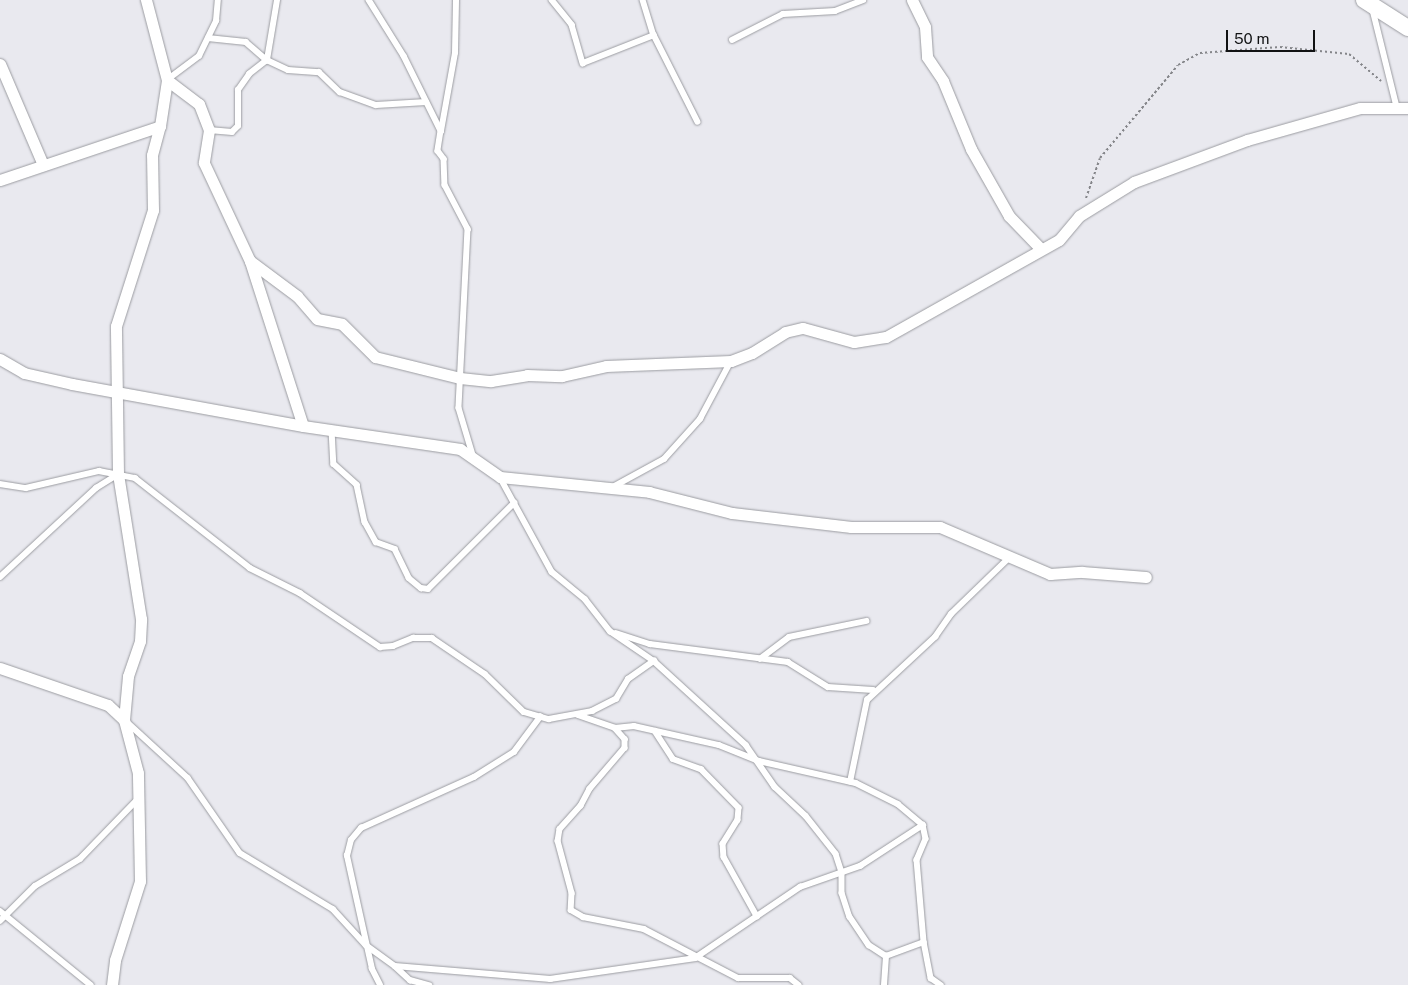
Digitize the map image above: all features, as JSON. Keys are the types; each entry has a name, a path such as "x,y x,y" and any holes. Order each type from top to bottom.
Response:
{"street":[{"path":"112,985 114,960 140,880 138,773 124,720 128,676 140,641 141,619 118,474 116,326 153,210 152,154 160,126 167,80 146,0"},
{"path":"912,0 925,27 927,57 943,81 971,149 1009,216 1040,248"},
{"path":"1368,3 1408,28"},
{"path":"0,64 43,165"},
{"path":"167,80 199,104 209,130 204,163 250,261 303,426"},
{"path":"250,261 297,296 317,319 342,324 375,356 460,378 491,381 527,375 562,376 606,366 731,361 752,353 785,332 803,328 854,342 886,337 1040,248 1059,240 1079,216 1134,182 1247,140 1360,108 1402,108"},
{"path":"0,180 160,126"},
{"path":"0,359 24,373 303,426 460,449 473,455 500,477 649,492 732,513 841,526 940,527 1050,574 1082,572 1146,577"},
{"path":"0,668 108,705 124,720"}],"lane":[{"path":"167,80 199,56 216,21 218,0"},
{"path":"209,130 232,132 238,126 238,90 249,74 267,60 277,0"},
{"path":"368,0 404,56 440,131"},
{"path":"456,0 455,54 438,150 444,160 445,184 468,228 459,408 473,455"},
{"path":"552,0 572,26 583,62 654,35"},
{"path":"643,0 654,35 698,122"},
{"path":"732,40 783,14 835,11 863,0"},
{"path":"1368,3 1395,93 1402,108"},
{"path":"208,38 246,42 267,60 288,70 319,72 340,92 376,105 426,102"},
{"path":"611,488 664,459 700,419 731,361"},
{"path":"332,430 334,464 357,485 365,522 376,542 395,549 409,578 421,588 428,590 514,504"},
{"path":"0,484 26,488 99,471 135,478 250,568 300,593 380,647 393,646 413,638 432,638 485,674 524,712 540,717 549,719 592,711 616,699 628,679 654,661"},
{"path":"0,577 96,488 118,474"},
{"path":"500,477 552,572 585,599 610,631 654,661 760,761 775,787 806,816 836,854 842,872 842,893 850,917 868,945 886,956"},
{"path":"850,782 867,700 873,690 935,636 951,614 1010,557"},
{"path":"760,659 789,637 866,621"},
{"path":"610,631 650,644 788,662 828,687 873,690"},
{"path":"576,714 615,728 634,726 719,745 760,761 850,782 898,804 923,825 926,838 917,860 924,942 932,978 941,985"},
{"path":"380,985 366,945 347,856 351,840 361,828 474,777 514,752 540,717"},
{"path":"124,720 188,778 240,853 333,909 366,945 395,966 410,980 429,985"},
{"path":"615,728 625,739 625,748 590,789 582,806 560,829 558,841 572,893 569,906 584,917 644,929 695,958 738,978 790,978 799,985"},
{"path":"655,731 673,759 701,769 740,808 738,820 723,844 724,857 757,916"},
{"path":"0,920 7,916 36,886 80,859 138,799"},
{"path":"395,966 550,980 695,958 800,887 860,866 923,825"},
{"path":"0,912 91,985"},
{"path":"886,956 924,942"},
{"path":"884,985 886,956"}],"path":[{"path":"1079,216 1100,158 1178,65 1200,53 1280,47 1348,54 1395,93"}]}
